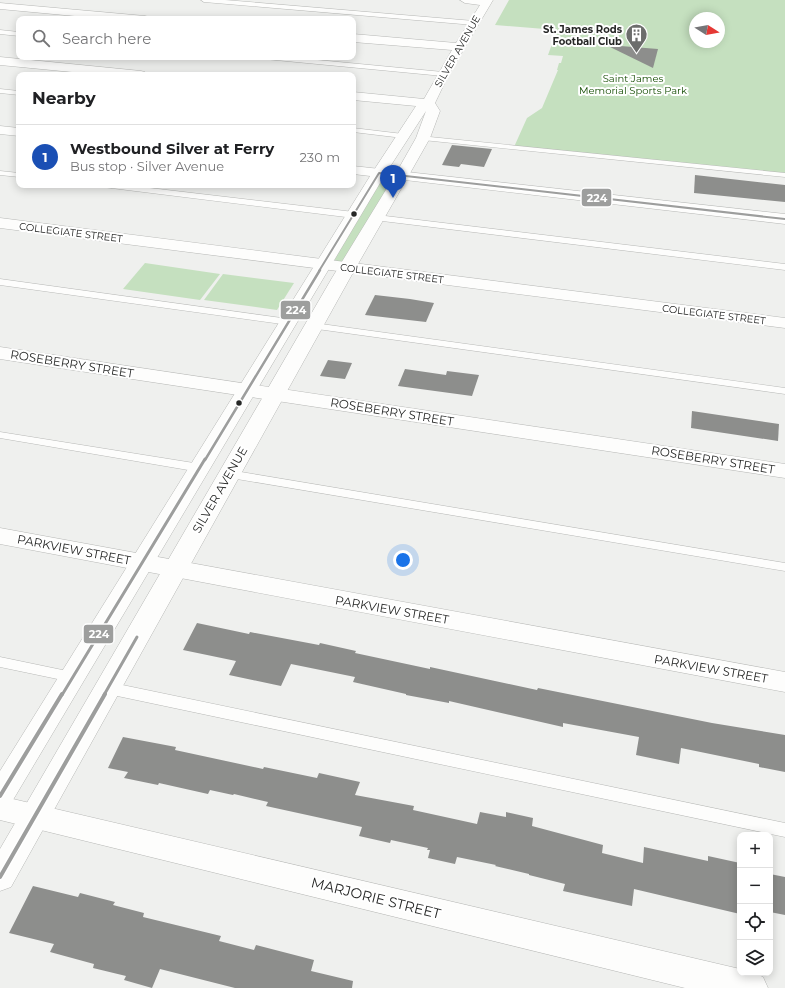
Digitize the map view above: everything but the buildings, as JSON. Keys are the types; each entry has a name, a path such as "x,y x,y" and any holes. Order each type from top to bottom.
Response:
{"street":[{"path":"465,0 487,1"},
{"name":"SILVER AVENUE","path":"0,796 379,173 420,109 428,103 459,47 487,1"},
{"path":"0,6 112,16"},
{"path":"356,38 459,47"},
{"path":"0,61 111,72"},
{"path":"356,96 428,103"},
{"name":"SILVER AVENUE","path":"0,877 229,474 402,176 423,138 433,111 428,103"},
{"path":"0,130 16,132"},
{"path":"356,170 785,219"},
{"name":"COLLEGIATE STREET","path":"0,223 785,323"},
{"name":"ROSEBERRY STREET","path":"0,353 785,471"},
{"name":"PARKVIEW STREET","path":"0,536 785,682"},
{"name":"MARJORIE STREET","path":"0,808 751,988"}],"lane":[{"path":"204,0 474,23"},
{"path":"0,32 16,34"},
{"path":"297,60 444,74"},
{"path":"0,91 16,94"},
{"path":"356,130 403,136"},
{"path":"423,138 785,175"},
{"path":"0,173 16,175"},
{"path":"129,188 354,214"},
{"path":"377,218 785,267"},
{"path":"0,282 288,322"},
{"path":"314,326 785,391"},
{"path":"0,435 200,468"},
{"path":"229,474 785,567"},
{"path":"0,662 72,677"},
{"path":"108,688 785,830"}],"green space":[{"name":"Saint James Memorial Sports Park","path":"509,0 785,0 785,175 514,147 527,118 542,108 558,70 559,63 561,63 563,56 548,55 557,30 495,25"},
{"path":"379,173 402,175 348,267 324,264"},
{"path":"145,263 220,274 200,300 123,289"},
{"path":"223,274 294,283 277,310 204,300"}],"transit line":[{"name":"224","path":"0,796 379,173 785,219"},
{"name":"224","path":"0,877 137,637"}],"place":[{"name":"St. James Rods Football Club","path":"637,54"},
{"name":"Westbound Silver at Ferry","path":"393,198"}]}
